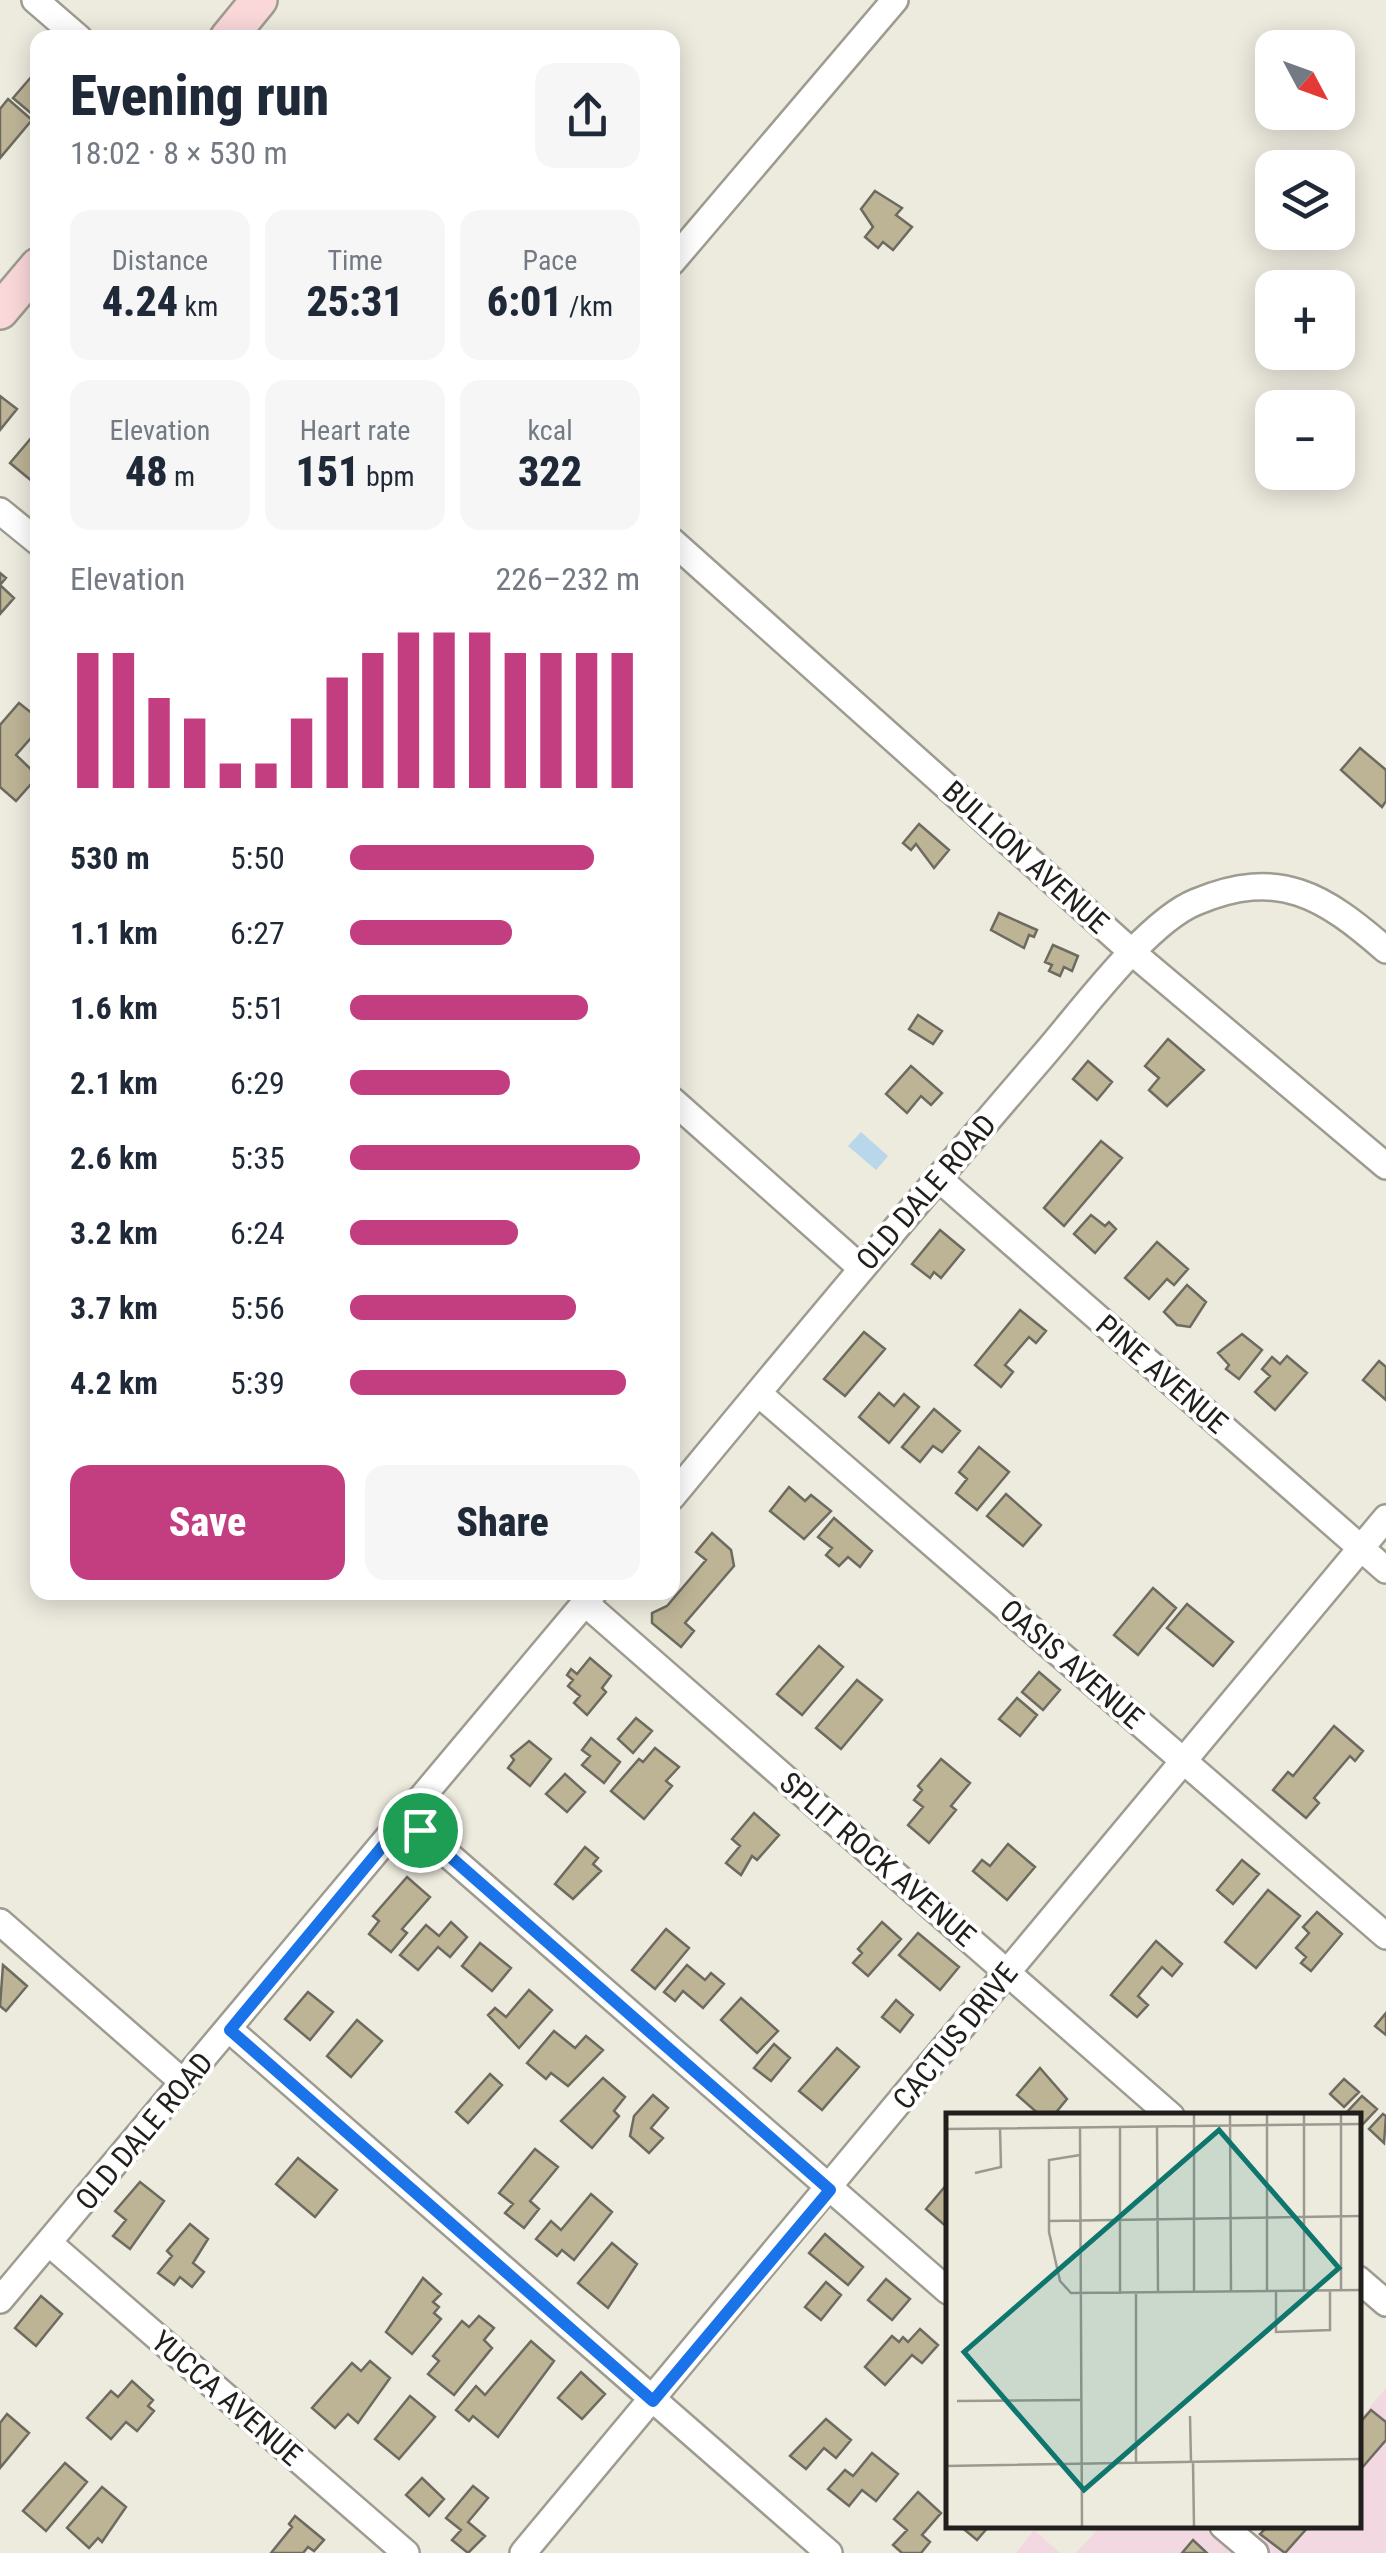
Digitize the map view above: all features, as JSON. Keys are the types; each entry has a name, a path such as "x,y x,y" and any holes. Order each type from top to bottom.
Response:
{"street":[{"path":"35,0 70,30"},
{"path":"235,30 259,0"},
{"path":"680,253 895,0"},
{"path":"0,310 30,275"},
{"path":"0,512 30,536"},
{"name":"BULLION AVENUE","path":"680,549 1133,952 1386,1166"},
{"name":"OLD DALE ROAD","path":"680,1487 860,1267 1133,952 1194,902 1254,888 1312,894 1386,950"},
{"path":"680,1107 860,1267"},
{"name":"PINE AVENUE","path":"938,1178 1386,1570"},
{"name":"OASIS AVENUE","path":"758,1392 1386,1936"},
{"name":"CACTUS DRIVE","path":"523,2553 830,2190 1006,1971 1386,1518"},
{"name":"OLD DALE ROAD","path":"0,2300 587,1600"},
{"name":"SPLIT ROCK AVENUE","path":"591,1600 1169,2113"},
{"path":"406,1818 946,2289"},
{"path":"0,1922 184,2083"},
{"path":"230,2030 829,2553"},
{"name":"YUCCA AVENUE","path":"49,2243 406,2553"},
{"path":"1361,2282 1386,2303"},
{"path":"1224,2528 1255,2553"}],"shaded area":[{"path":"1386,2388 1386,2553 1244,2553 1265,2528 1361,2528 1361,2418"},
{"path":"1099,2528 1203,2528 1233,2553 1076,2553"},
{"path":"1034,2530 1060,2553 1016,2553"}],"water":[{"path":"861,1132 888,1156 876,1170 848,1146"}],"building":[{"path":"30,78 30,112 13,98"},
{"path":"8,99 30,122 0,158 0,109"},
{"path":"875,191 902,208 896,215 912,227 893,250 883,242 878,248 865,237 873,227 861,209"},
{"path":"0,396 17,409 0,430"},
{"path":"30,439 30,479 10,463"},
{"path":"0,585 14,598 0,614"},
{"path":"19,703 30,712 30,739 16,755 30,768 30,785 16,801 0,787 0,725"},
{"path":"1360,748 1386,770 1386,801 1382,807 1341,770"},
{"path":"919,824 949,850 934,868 916,844 911,850 903,843"},
{"path":"999,913 1037,930 1034,937 1029,935 1024,948 991,930"},
{"path":"1053,945 1078,956 1072,971 1064,967 1060,976 1049,971 1052,965 1045,962"},
{"path":"918,1015 942,1031 933,1044 909,1029"},
{"path":"1168,1039 1204,1070 1167,1106 1149,1090 1159,1078 1145,1066"},
{"path":"1088,1061 1112,1082 1097,1100 1073,1079"},
{"path":"911,1066 942,1093 931,1105 921,1096 907,1113 886,1094"},
{"path":"1101,1141 1122,1158 1064,1226 1044,1208"},
{"path":"1091,1215 1116,1229 1095,1253 1074,1234"},
{"path":"940,1230 964,1250 941,1278 934,1272 930,1278 912,1264"},
{"path":"1157,1242 1188,1269 1174,1285 1167,1279 1149,1299 1125,1278"},
{"path":"1187,1285 1206,1302 1190,1327 1177,1325 1164,1312"},
{"path":"1020,1310 1046,1331 1036,1343 1029,1337 1005,1365 1013,1372 1001,1387 975,1365"},
{"path":"864,1332 885,1349 845,1396 824,1379"},
{"path":"1242,1334 1262,1350 1239,1379 1226,1369 1229,1365 1218,1353"},
{"path":"1287,1356 1307,1373 1275,1410 1255,1392 1270,1376 1262,1369 1272,1357 1280,1364"},
{"path":"1379,1361 1386,1367 1386,1400 1363,1380"},
{"path":"879,1393 894,1406 904,1394 919,1407 889,1443 859,1417"},
{"path":"934,1409 960,1431 942,1452 933,1446 920,1462 902,1447"},
{"path":"979,1447 1009,1472 977,1510 956,1493 967,1479 959,1472"},
{"path":"789,1487 805,1501 811,1495 831,1511 804,1539 770,1511"},
{"path":"1006,1494 1041,1525 1023,1546 987,1516"},
{"path":"834,1518 872,1551 860,1567 848,1557 839,1566 826,1555 832,1548 818,1537"},
{"path":"712,1533 731,1550 734,1566 685,1623 694,1631 681,1647 652,1623 652,1613 672,1600 680,1600 680,1591 706,1560 696,1552"},
{"path":"1153,1588 1176,1608 1138,1655 1114,1635"},
{"path":"1187,1604 1233,1642 1213,1666 1167,1628"},
{"path":"819,1646 843,1667 802,1715 777,1694"},
{"path":"590,1658 611,1676 602,1688 606,1692 587,1715 574,1703 580,1696 568,1686 573,1680 567,1675 571,1669 577,1674"},
{"path":"1039,1672 1060,1690 1043,1710 1022,1692"},
{"path":"857,1680 882,1700 841,1749 816,1728"},
{"path":"1017,1698 1037,1715 1020,1736 999,1719"},
{"path":"636,1718 652,1731 633,1753 618,1739"},
{"path":"1334,1726 1363,1751 1355,1761 1350,1756 1314,1798 1319,1803 1306,1818 1273,1790 1288,1772 1293,1776"},
{"path":"591,1738 620,1762 604,1783 582,1765 590,1756 582,1750"},
{"path":"529,1741 551,1759 530,1786 508,1768 514,1760 511,1756"},
{"path":"655,1748 679,1767 666,1781 672,1786 644,1819 611,1791 639,1759 643,1762"},
{"path":"941,1759 970,1783 951,1806 956,1810 929,1843 908,1825 923,1807 914,1800 922,1790 918,1786"},
{"path":"565,1774 585,1792 567,1812 546,1794"},
{"path":"754,1813 779,1835 757,1860 752,1856 741,1875 726,1863 740,1846 732,1839"},
{"path":"1008,1844 1035,1867 1007,1900 973,1871 982,1860 990,1866"},
{"path":"585,1847 598,1858 593,1864 601,1871 573,1899 555,1884"},
{"path":"1242,1860 1259,1874 1233,1904 1217,1890"},
{"path":"407,1877 430,1897 402,1929 407,1933 391,1952 369,1934 379,1921 373,1916"},
{"path":"1268,1890 1300,1916 1256,1968 1225,1942"},
{"path":"1317,1912 1342,1934 1311,1971 1301,1963 1306,1957 1296,1948 1309,1933 1303,1927"},
{"path":"451,1922 467,1937 450,1957 438,1947 418,1970 400,1955 426,1925 439,1936"},
{"path":"882,1922 901,1939 868,1976 853,1963 862,1953 858,1949"},
{"path":"666,1929 689,1948 655,1989 632,1970"},
{"path":"918,1933 959,1967 940,1990 899,1955"},
{"path":"1156,1941 1182,1964 1172,1976 1162,1967 1138,1996 1148,2005 1137,2017 1111,1995"},
{"path":"480,1943 511,1968 492,1991 462,1966"},
{"path":"3,1965 27,1986 6,2011 0,2006"},
{"path":"687,1965 705,1980 711,1973 724,1984 703,2008 683,1991 675,2001 664,1992"},
{"path":"529,1990 552,2010 519,2048 488,2015 495,2008 506,2017"},
{"path":"308,1992 333,2012 310,2040 285,2019"},
{"path":"741,1998 778,2031 757,2053 721,2020"},
{"path":"896,2000 913,2015 900,2032 882,2017"},
{"path":"1386,2013 1386,2035 1375,2026"},
{"path":"357,2020 382,2041 351,2077 327,2056"},
{"path":"554,2031 575,2048 586,2036 603,2050 568,2086 551,2073 546,2079 527,2063"},
{"path":"774,2044 790,2058 771,2081 754,2068"},
{"path":"837,2048 859,2067 822,2110 799,2091"},
{"path":"1040,2068 1067,2099 1055,2113 1038,2113 1017,2095"},
{"path":"490,2074 502,2085 468,2123 456,2112"},
{"path":"603,2078 625,2097 614,2111 619,2116 592,2148 561,2121"},
{"path":"1344,2079 1359,2092 1344,2107 1330,2094"},
{"path":"653,2095 668,2108 651,2128 663,2138 649,2153 630,2136 634,2116"},
{"path":"1362,2096 1377,2109 1363,2124 1361,2113 1348,2111"},
{"path":"1383,2114 1386,2116 1384,2143 1369,2129"},
{"path":"535,2149 558,2167 530,2201 539,2209 524,2228 505,2213 513,2204 499,2193"},
{"path":"298,2158 337,2190 315,2217 276,2184"},
{"path":"140,2182 164,2201 130,2249 113,2236 126,2220 115,2211"},
{"path":"946,2185 946,2226 926,2209"},
{"path":"591,2194 612,2212 574,2260 562,2250 557,2256 536,2239 551,2221 561,2230"},
{"path":"190,2224 208,2239 193,2263 204,2272 192,2287 180,2277 174,2285 158,2273 172,2256 167,2251"},
{"path":"825,2234 863,2267 848,2285 809,2253"},
{"path":"612,2243 637,2264 608,2308 578,2283"},
{"path":"423,2278 441,2294 433,2302 439,2307 434,2313 441,2319 412,2354 386,2332"},
{"path":"886,2279 910,2299 892,2320 868,2300"},
{"path":"826,2282 841,2295 821,2320 805,2307"},
{"path":"41,2296 62,2314 36,2346 15,2328"},
{"path":"479,2316 494,2328 484,2340 492,2348 454,2395 428,2374 439,2361 433,2356 462,2321 469,2327"},
{"path":"920,2329 938,2345 922,2363 912,2355 885,2385 865,2367 892,2336 899,2342 903,2337 908,2342"},
{"path":"531,2341 554,2361 498,2437 473,2416 469,2421 456,2410 476,2386 485,2395"},
{"path":"370,2361 390,2378 358,2423 348,2414 335,2428 312,2408 352,2363 361,2371"},
{"path":"581,2372 605,2394 582,2419 558,2398"},
{"path":"132,2381 153,2400 148,2406 154,2411 137,2431 126,2422 111,2439 87,2418 111,2391 118,2397"},
{"path":"410,2396 435,2417 399,2459 375,2439"},
{"path":"1371,2410 1386,2422 1386,2440 1361,2469 1361,2422"},
{"path":"7,2414 29,2433 0,2468 0,2423"},
{"path":"826,2419 851,2440 836,2458 824,2448 806,2469 790,2456"},
{"path":"872,2453 898,2474 876,2501 862,2490 849,2506 828,2489 845,2470 853,2476"},
{"path":"65,2463 87,2482 46,2531 23,2511"},
{"path":"422,2478 444,2499 429,2516 406,2495"},
{"path":"473,2486 488,2498 468,2522 485,2536 468,2553 452,2540 461,2530 446,2518"},
{"path":"102,2487 126,2507 102,2542 98,2538 89,2548 67,2528"},
{"path":"918,2492 941,2513 922,2535 930,2542 921,2553 902,2553 893,2545 907,2530 894,2519"},
{"path":"295,2516 324,2540 314,2551 308,2547 303,2553 271,2553 292,2527 289,2524"},
{"path":"962,2528 987,2528 977,2540"},
{"path":"1266,2528 1307,2528 1285,2553 1260,2534"},
{"path":"1193,2540 1207,2553 1182,2553"}],"route":[{"path":"406,1818 420,1830 830,2190 653,2401 230,2030 406,1818"}]}
